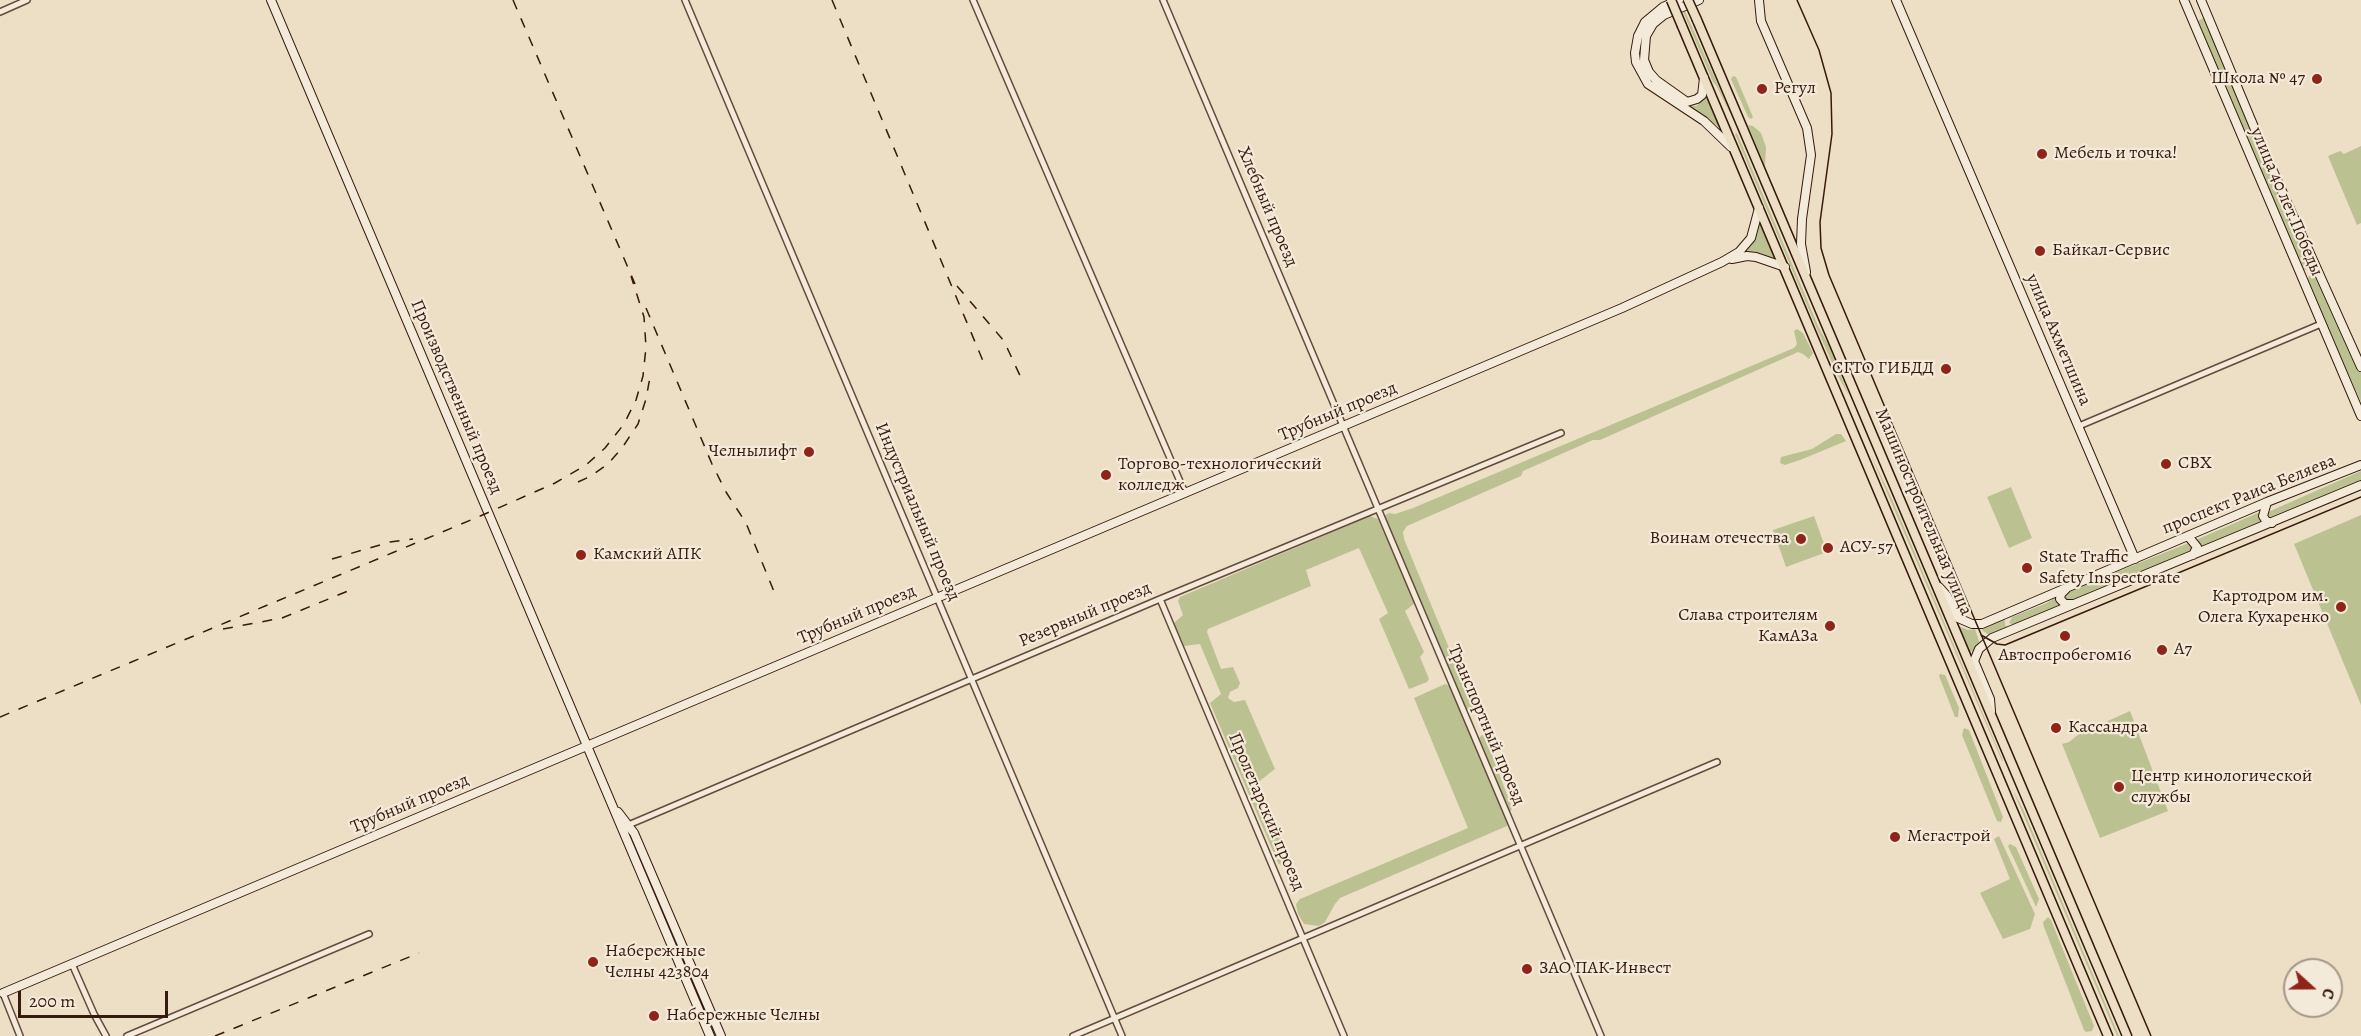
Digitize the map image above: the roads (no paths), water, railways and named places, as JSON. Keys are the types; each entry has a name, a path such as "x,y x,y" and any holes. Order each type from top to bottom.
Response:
{"main road":[{"name":"Машиностроительная улица","path":"1671,0 2108,1036"},
{"name":"Машиностроительная улица","path":"1688,0 2127,1036"},
{"path":"1725,127 1735,133 1740,121"},
{"path":"1849,420 1856,429 1862,430 1864,414"},
{"path":"1868,465 1867,454 1870,450 1882,458"},
{"path":"1992,758 1998,766 2004,769 2007,762 2006,748"},
{"path":"2010,801 2009,787 2011,784 2025,796"}],"street":[{"path":"0,12 27,0"},
{"name":"Производственный проезд","path":"271,0 613,806 625,826 710,1036"},
{"name":"Индустриальный проезд","path":"685,0 1122,1036"},
{"path":"973,0 1185,493"},
{"name":"Хлебный проезд","path":"1163,0 1343,426"},
{"path":"1679,0 1663,7 1645,22 1636,45 1636,62 1648,84 1704,121 1736,152"},
{"path":"1699,0 1664,15 1653,24 1646,36 1644,60 1656,80 1687,102 1702,95 1704,76"},
{"path":"1759,0 1761,21 1807,128 1811,155 1801,244 1807,280"},
{"name":"улица Ахметшина","path":"1896,0 2135,559"},
{"name":"улица 40 лет Победы","path":"2184,0 2321,324 2358,403 2361,416"},
{"name":"улица 40 лет Победы","path":"2201,0 2264,151 2361,367"},
{"path":"2190,12 2201,17 2204,8"},
{"path":"1722,262 1739,252 1751,238 1759,208"},
{"path":"1722,262 1747,256 1785,267"},
{"name":"Трубный проезд","path":"3,993 1622,308 1722,262"},
{"path":"2304,284 2302,276 2307,271 2315,272 2320,276"},
{"path":"2079,426 2321,324"},
{"name":"Транспортный проезд","path":"1343,426 1601,1036"},
{"name":"Резервный проезд","path":"625,826 1160,599 1561,433"},
{"name":"проспект Раиса Беляева","path":"1936,584 1947,596 1958,618 1972,624 1982,624 2267,502 2361,465"},
{"name":"проспект Раиса Беляева","path":"1991,715 1990,699 1974,661 1978,649 1989,640 2361,485"},
{"path":"2267,502 2263,516 2266,521 2272,523"},
{"path":"2188,536 2197,547 2193,555"},
{"path":"2067,588 2061,594 2061,600 2065,604 2075,604"},
{"name":"Пролетарский проезд","path":"1160,599 1344,1036"},
{"path":"2013,611 2008,616 2008,625 2019,627"},
{"path":"1073,1036 1717,762"},
{"name":"Производственный проезд","path":"625,826 634,833 721,1036"},
{"path":"127,1036 369,934"},
{"path":"669,939 678,935"},
{"path":"72,964 106,1036"},
{"path":"3,993 20,1036"}],"tram line":[{"path":"1797,0 1819,50 1831,93 1832,134 1820,222 1821,248 1829,275 2151,1036"},
{"path":"1981,635 1997,644 2005,645 2361,497"}],"railway":[{"path":"513,0 635,284"},
{"path":"832,0 983,361"},
{"path":"0,717 478,517 555,483 586,465 605,448 624,424 636,400 643,376 646,347 644,317 631,276"},
{"path":"957,286 1004,341 1022,380"},
{"path":"646,308 712,464 726,492 746,523 775,594"},
{"path":"578,482 608,464 622,448 638,424 650,377"},
{"path":"332,559 390,542 413,539"},
{"path":"223,629 282,618 353,589"},
{"path":"215,1036 419,953"}],"place":[{"name":"Школа № 47","path":"2317,79"},
{"name":"Регул","path":"1762,89"},
{"name":"Мебель и точка!","path":"2042,154"},
{"name":"Байкал-Сервис","path":"2040,251"},
{"name":"СГТО ГИБДД","path":"1946,369"},
{"name":"Челнылифт","path":"809,452"},
{"name":"СВХ","path":"2166,464"},
{"name":"Торгово-технологический колледж","path":"1106,475"},
{"name":"Воинам отечества","path":"1801,539"},
{"name":"АСУ-57","path":"1828,548"},
{"name":"Камский АПК","path":"581,555"},
{"name":"State Traffic Safety Inspectorate","path":"2027,568"},
{"name":"Картодром им. Олега Кухаренко","path":"2341,607"},
{"name":"Слава строителям КамАЗа","path":"1830,626"},
{"name":"Автоспробегом16","path":"2065,636"},
{"name":"А7","path":"2162,650"},
{"name":"Кассандра","path":"2056,728"},
{"name":"Центр кинологической службы","path":"2119,787"},
{"name":"Мегастрой","path":"1895,837"},
{"name":"Набережные Челны 423804","path":"593,962"},
{"name":"ЗАО ПАК-Инвест","path":"1527,969"},
{"name":"Набережные Челны","path":"654,1016"}]}
